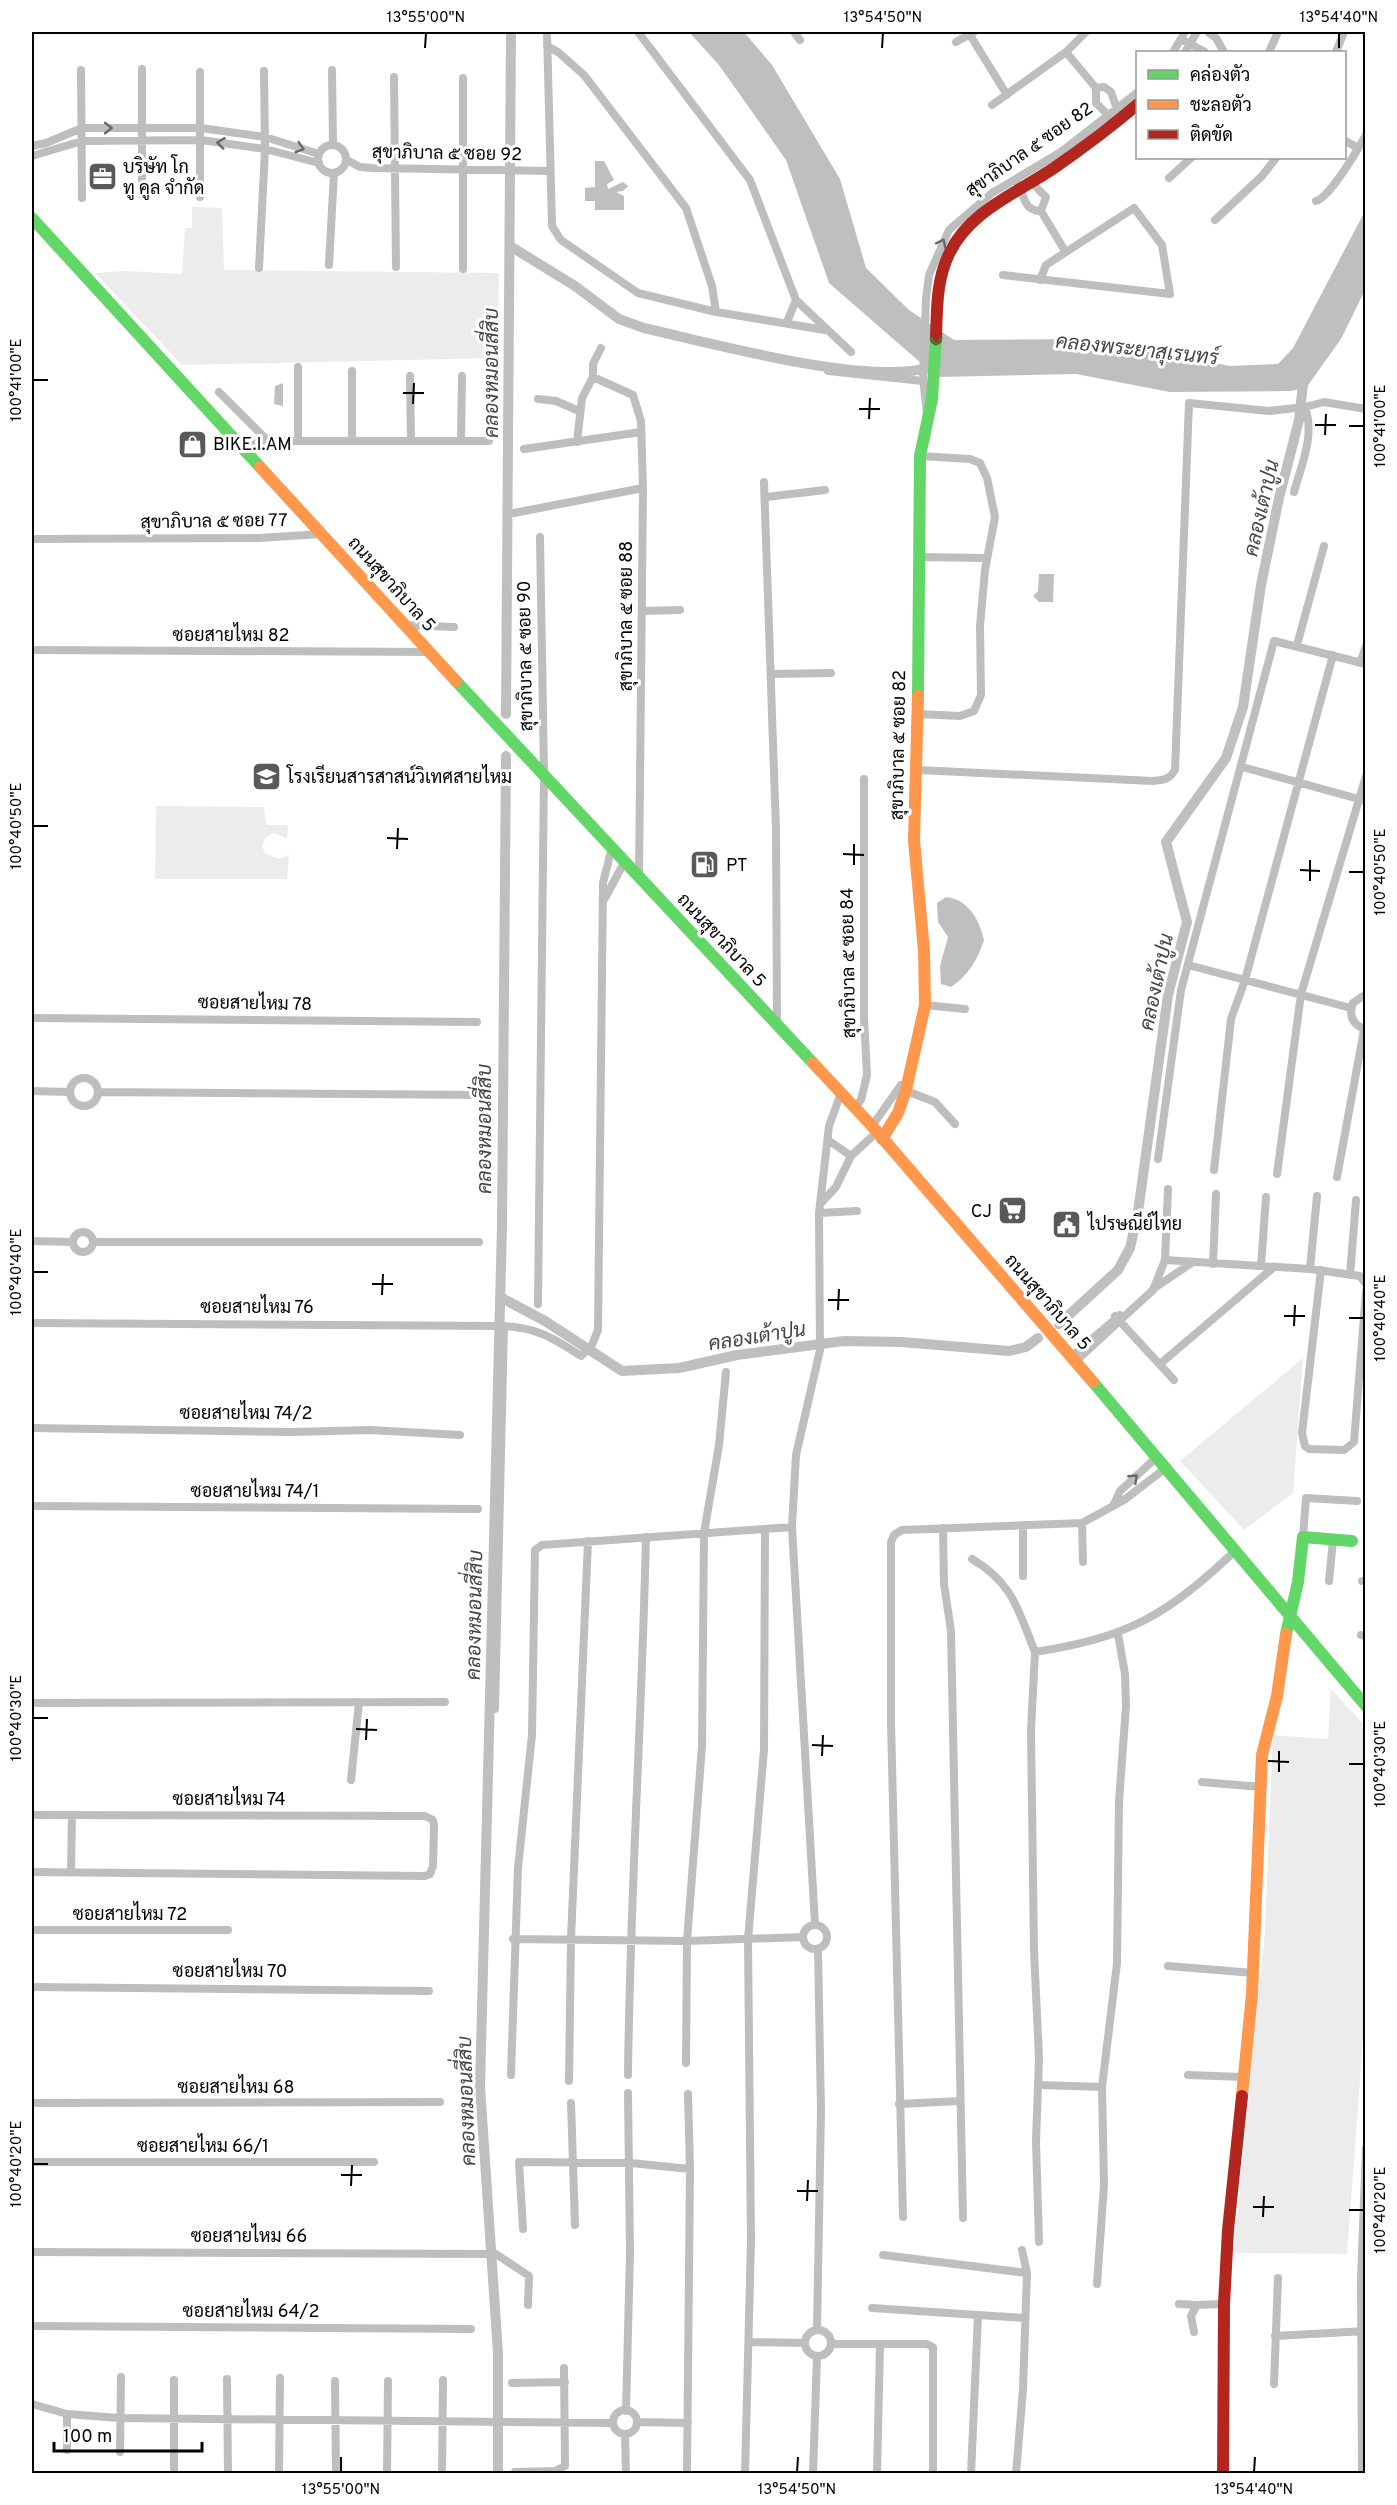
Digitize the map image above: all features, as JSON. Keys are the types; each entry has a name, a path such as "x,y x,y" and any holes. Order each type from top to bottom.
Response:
{"street":[{"path":"547,32 548,171 552,226 561,240 638,292 716,312 787,321 825,330"},
{"path":"638,32 750,180 795,300 851,352"},
{"path":"794,32 800,40"},
{"path":"992,105 1066,52 1086,32"},
{"path":"1188,49 1197,32"},
{"path":"1208,32 1216,38 1223,51"},
{"path":"1269,51 1278,32"},
{"path":"1336,51 1344,32"},
{"path":"956,42 972,33 1007,95"},
{"path":"1183,35 1188,49"},
{"path":"1174,51 1183,35"},
{"path":"547,46 558,52 584,75 686,208 712,286 716,312"},
{"path":"1066,52 1096,88 1096,102 1116,116"},
{"path":"142,69 142,195"},
{"path":"81,70 81,198"},
{"path":"332,70 333,144"},
{"path":"260,268 265,148 264,71"},
{"path":"200,72 200,197"},
{"path":"394,77 396,267"},
{"path":"463,78 463,269"},
{"path":"1096,88 1104,87 1111,92 1116,116"},
{"name":"สุขาภิบาล ๕ ซอย 82","path":"1116,116 1136,93"},
{"name":"สุขาภิบาล ๕ ซอย 82","path":"877,1132 898,1113 925,1005 924,951 914,840 918,770 916,714 920,456 927,416 932,300 944,263 963,231 1024,181 1116,116 1136,105"},
{"path":"32,146 46,143 82,128 201,128 265,137 319,154"},
{"path":"1316,201 1320,200 1365,135"},
{"path":"32,156 82,141 201,140 265,148 319,163 327,172 334,173 340,171 346,160 343,149 333,144 327,145 319,154 319,163"},
{"path":"1346,141 1358,148"},
{"path":"1169,177 1190,159"},
{"path":"1215,220 1262,176 1275,159"},
{"name":"สุขาภิบาล ๕ ซอย 92","path":"346,160 360,167 395,169 548,171"},
{"path":"329,265 334,173"},
{"path":"1024,181 1046,197 1041,211"},
{"path":"1024,181 1026,205 1033,211 1041,211"},
{"path":"1003,275 1040,280 1170,294 1162,245 1134,208 1046,265 1040,280"},
{"path":"1041,211 1065,251"},
{"name":"ถนนสุขาภิบาล 5","path":"32,218 500,729 544,773 877,1132 1158,1456 1289,1616 1363,1698"},
{"path":"787,321 795,300"},
{"path":"577,442 579,411 593,376 593,364 600,348"},
{"path":"298,367 298,441"},
{"path":"352,371 352,441"},
{"path":"828,371 927,380"},
{"path":"411,376 411,441"},
{"path":"461,441 462,376"},
{"name":"สุขาภิบาล ๕ ซอย 88","path":"593,376 633,395 639,409 643,488 639,877"},
{"path":"219,392 268,441"},
{"path":"538,399 556,401 579,411"},
{"path":"918,770 1152,781 1165,780 1171,776 1175,770 1189,403 1269,411 1300,408 1324,402 1365,409"},
{"path":"1294,492 1307,451 1310,421 1300,408"},
{"path":"524,449 641,432"},
{"path":"240,446 268,441 489,441"},
{"path":"916,714 960,716 974,711 978,704 981,695 980,626 986,558 995,517 987,478 980,463 970,459 920,456"},
{"path":"764,482 776,831 777,1024"},
{"path":"514,513 643,488"},
{"path":"766,497 825,490"},
{"name":"สุขาภิบาล ๕ ซอย 77","path":"32,539 259,538 321,534"},
{"name":"สุขาภิบาล ๕ ซอย 90","path":"538,1304 544,773 540,537"},
{"path":"1297,645 1324,546"},
{"path":"918,557 986,558"},
{"path":"642,611 680,610"},
{"path":"405,625 454,627"},
{"path":"1158,1159 1178,1010 1188,965 1274,641 1363,663 1365,646"},
{"name":"ซอยสายไหม 82","path":"32,650 430,652"},
{"path":"1214,1170 1231,1019 1245,980 1333,655"},
{"path":"771,674 831,673"},
{"path":"1242,767 1361,800"},
{"path":"1276,1174 1301,994 1361,800 1365,776"},
{"name":"สุขาภิบาล ๕ ซอย 84","path":"854,1108 861,1100 867,1075 864,1006 864,779"},
{"path":"604,901 604,873 612,847"},
{"path":"604,901 626,861"},
{"name":"ซอยสายไหม 76","path":"32,1323 502,1326 532,1328 581,1356 592,1345 598,1330 604,901"},
{"path":"1188,965 1351,1008"},
{"path":"1337,1178 1365,1030 1354,1023 1351,1008 1357,999 1365,994"},
{"path":"925,1005 965,1009"},
{"name":"ซอยสายไหม 78","path":"32,1018 477,1022"},
{"path":"85,1078 94,1082 98,1092 93,1103 85,1107 72,1101 70,1092 73,1083 85,1078"},
{"path":"903,1089 935,1102 955,1124"},
{"path":"32,1091 70,1092"},
{"path":"98,1092 484,1095"},
{"path":"815,1924 792,1527 796,1455 820,1346 820,1208 829,1126 841,1093"},
{"path":"820,1208 836,1187 851,1156 877,1132"},
{"path":"828,1140 851,1156"},
{"path":"1153,1290 1165,1260 1168,1189"},
{"path":"1213,1264 1216,1194"},
{"path":"1310,1269 1317,1196"},
{"path":"1261,1266 1266,1197"},
{"path":"1350,1275 1356,1200"},
{"path":"820,1208 857,1212"},
{"path":"83,1232 91,1235 94,1242 90,1250 83,1252 76,1249 73,1242 76,1235 83,1232"},
{"path":"32,1241 73,1242"},
{"path":"94,1242 479,1242"},
{"path":"1165,1260 1321,1270 1360,1276 1365,1284"},
{"path":"1074,1359 1118,1318 1193,1262"},
{"path":"1160,1364 1274,1267"},
{"path":"1321,1270 1302,1433 1305,1446 1309,1449 1344,1450 1354,1442 1365,1291"},
{"path":"1118,1318 1174,1380"},
{"path":"495,1709 502,1326"},
{"path":"686,2063 687,1941 702,1746 704,1533 719,1445 726,1372"},
{"name":"ซอยสายไหม 74/2","path":"32,1428 370,1430 460,1435"},
{"path":"1114,1504 1120,1491 1158,1456"},
{"path":"903,2217 889,1552 894,1535 903,1530 1082,1523 1129,1496 1167,1467"},
{"path":"1223,2474 1224,2304 1229,2214 1254,1973 1263,1748 1276,1696 1289,1616 1298,1582 1306,1498 1357,1501"},
{"name":"ซอยสายไหม 74/1","path":"32,1506 478,1509"},
{"path":"1082,1523 1083,1562"},
{"path":"1023,1526 1023,1576"},
{"path":"512,2075 513,1939 532,1735 533,1555 535,1550 542,1545 792,1527"},
{"path":"943,1528 944,1584 951,1631 963,2218"},
{"path":"745,2474 750,2342 751,2095 748,1940 764,1749 765,1530"},
{"path":"628,2075 630,1941 639,1791 646,1536"},
{"path":"1303,1538 1352,1541"},
{"path":"1329,1581 1333,1540"},
{"path":"569,2081 571,1939 588,1541"},
{"path":"1035,1652 1085,1644 1118,1634 1149,1620 1179,1600 1236,1550"},
{"path":"972,1559 999,1577 1016,1606 1035,1652 1031,1731 1039,2085 1036,2142 1039,2242"},
{"path":"1097,2284 1104,2186 1102,2087 1117,1963 1119,1801 1126,1706 1125,1674 1118,1634"},
{"path":"351,1780 359,1702"},
{"path":"32,1703 445,1702"},
{"path":"1202,1782 1261,1787"},
{"name":"ซอยสายไหม 74","path":"32,1815 426,1816 433,1820 432,1871 425,1876 71,1873"},
{"path":"32,1872 71,1873 72,1815"},
{"path":"815,1924 823,1927 827,1935 825,1944 818,1949 806,1945 803,1937 805,1929 815,1924"},
{"name":"ซอยสายไหม 72","path":"32,1930 228,1930"},
{"path":"513,1939 687,1941 803,1937"},
{"path":"817,2330 821,2111 818,1949"},
{"path":"1168,1966 1254,1973"},
{"name":"ซอยสายไหม 70","path":"32,1987 429,1991"},
{"path":"1188,2075 1243,2077"},
{"path":"1039,2085 1102,2087"},
{"path":"626,2411 630,2163 628,2093"},
{"path":"687,2474 690,2169 688,2094"},
{"name":"ซอยสายไหม 68","path":"32,2103 440,2102"},
{"path":"899,2104 960,2102"},
{"path":"571,2103 575,2225"},
{"path":"1362,2474 1364,2332 1362,2208 1365,2148"},
{"name":"ซอยสายไหม 66/1","path":"32,2162 374,2162"},
{"path":"523,2229 519,2162 630,2163 690,2169"},
{"path":"1016,2474 1027,2273 1022,2250"},
{"name":"ซอยสายไหม 66","path":"32,2252 496,2254 529,2276 528,2305"},
{"path":"883,2254 1027,2273"},
{"path":"1274,2384 1278,2278"},
{"path":"1179,2304 1224,2304"},
{"path":"1194,2332 1191,2316 1197,2305"},
{"path":"872,2308 1025,2318"},
{"path":"971,2474 978,2316"},
{"name":"ซอยสายไหม 64/2","path":"32,2326 471,2329"},
{"path":"817,2330 828,2334 831,2344 826,2353 817,2356 808,2352 805,2343 807,2335 817,2330"},
{"path":"1275,2336 1364,2332"},
{"path":"750,2342 805,2343"},
{"path":"831,2344 927,2344 933,2347 933,2474"},
{"path":"877,2474 880,2345"},
{"path":"813,2474 817,2356"},
{"path":"516,2472 555,2471 565,2466 564,2368"},
{"path":"120,2452 121,2377"},
{"path":"279,2474 280,2378"},
{"path":"227,2379 228,2474"},
{"path":"174,2380 174,2474"},
{"path":"442,2474 443,2380"},
{"path":"335,2381 336,2474"},
{"path":"387,2474 388,2381"},
{"path":"512,2383 565,2382"},
{"path":"32,2404 68,2414 119,2418 506,2424 613,2423"},
{"path":"626,2411 633,2414 637,2422 634,2430 626,2434 616,2431 613,2423 618,2413 626,2411"},
{"path":"67,2450 68,2414"},
{"path":"637,2422 688,2423"},
{"path":"626,2434 626,2474"}],"shaded area":[{"path":"192,207 222,208 224,270 499,273 497,358 182,365 95,273 126,271 182,274 185,228 192,228"},
{"path":"156,806 264,807 266,825 288,825 287,838 273,833 266,837 262,846 265,853 278,859 289,855 287,879 155,879"},
{"path":"1303,1358 1293,1493 1244,1530 1180,1461"},
{"path":"1331,1689 1366,1727 1366,2001 1347,2254 1234,2253 1265,1931 1273,1735 1328,1739"}],"water":[{"name":"คลองพระยาสุเรนทร์","path":"689,32 744,32 772,65 840,179 866,268 909,310 954,340 1089,339 1230,366 1278,364 1293,348 1365,211 1365,290 1341,339 1306,388 1290,391 1170,392 1076,374 937,377 829,283 786,160 719,65"},
{"path":"595,161 604,161 614,180 607,184 608,189 623,182 628,186 623,191 616,192 624,196 624,210 595,210 595,201 585,201 585,188 595,187"},
{"path":"283,383 283,406 274,404 275,386"},
{"path":"1039,574 1054,574 1053,602 1039,602 1033,596 1038,591"},
{"path":"946,897 967,906 976,918 984,940 972,966 951,987 941,984 940,966 948,937 938,922 937,903"}],"waterway":[{"name":"คลองหมอนสี่สิบ","path":"506,714 511,32"},
{"path":"510,246 575,286 619,319 644,328 789,361 830,367 903,372 931,367"},
{"name":"คลองเต้าปูน","path":"1059,1324 1118,1270 1130,1248 1138,1212 1168,995 1187,922 1166,842 1226,758 1243,707 1261,585 1279,498 1299,420 1304,375"},
{"name":"คลองหมอนสี่สิบ","path":"498,2474 498,2353 480,2087 502,1226 506,756"},
{"name":"คลองเต้าปูน","path":"500,1297 545,1321 622,1371 679,1368 737,1355 844,1341 902,1342 1009,1351 1026,1347 1038,1338"}],"traffic: fast":[{"path":"32,218 260,467"},
{"path":"918,696 920,456 932,399 936,339"},
{"path":"456,681 813,1063"},
{"path":"1093,1382 1366,1706"},
{"path":"1286,1634 1298,1582 1303,1537 1352,1541"}],"traffic: slow":[{"path":"260,467 456,681"},
{"path":"882,1139 898,1113 906,1090 925,1005 924,951 914,840 918,696"},
{"path":"813,1063 872,1126 1093,1382"},
{"path":"1242,2096 1252,1994 1262,1755 1277,1696 1286,1634"}],"traffic: jam":[{"path":"936,339 938,296 945,264 958,239 969,226 995,204 1076,153 1136,106"},
{"path":"1223,2474 1224,2304 1228,2230 1242,2096"}],"place":[{"name":"บริษัท โก ทู คูล จำกัด","path":"102,177"},
{"name":"BIKE.I.AM","path":"192,444"},
{"name":"โรงเรียนสารสาสน์วิเทศสายไหม","path":"266,777"},
{"name":"PT","path":"705,865"},
{"name":"CJ","path":"1013,1211"},
{"name":"ไปรษณีย์ไทย","path":"1067,1224"}]}
